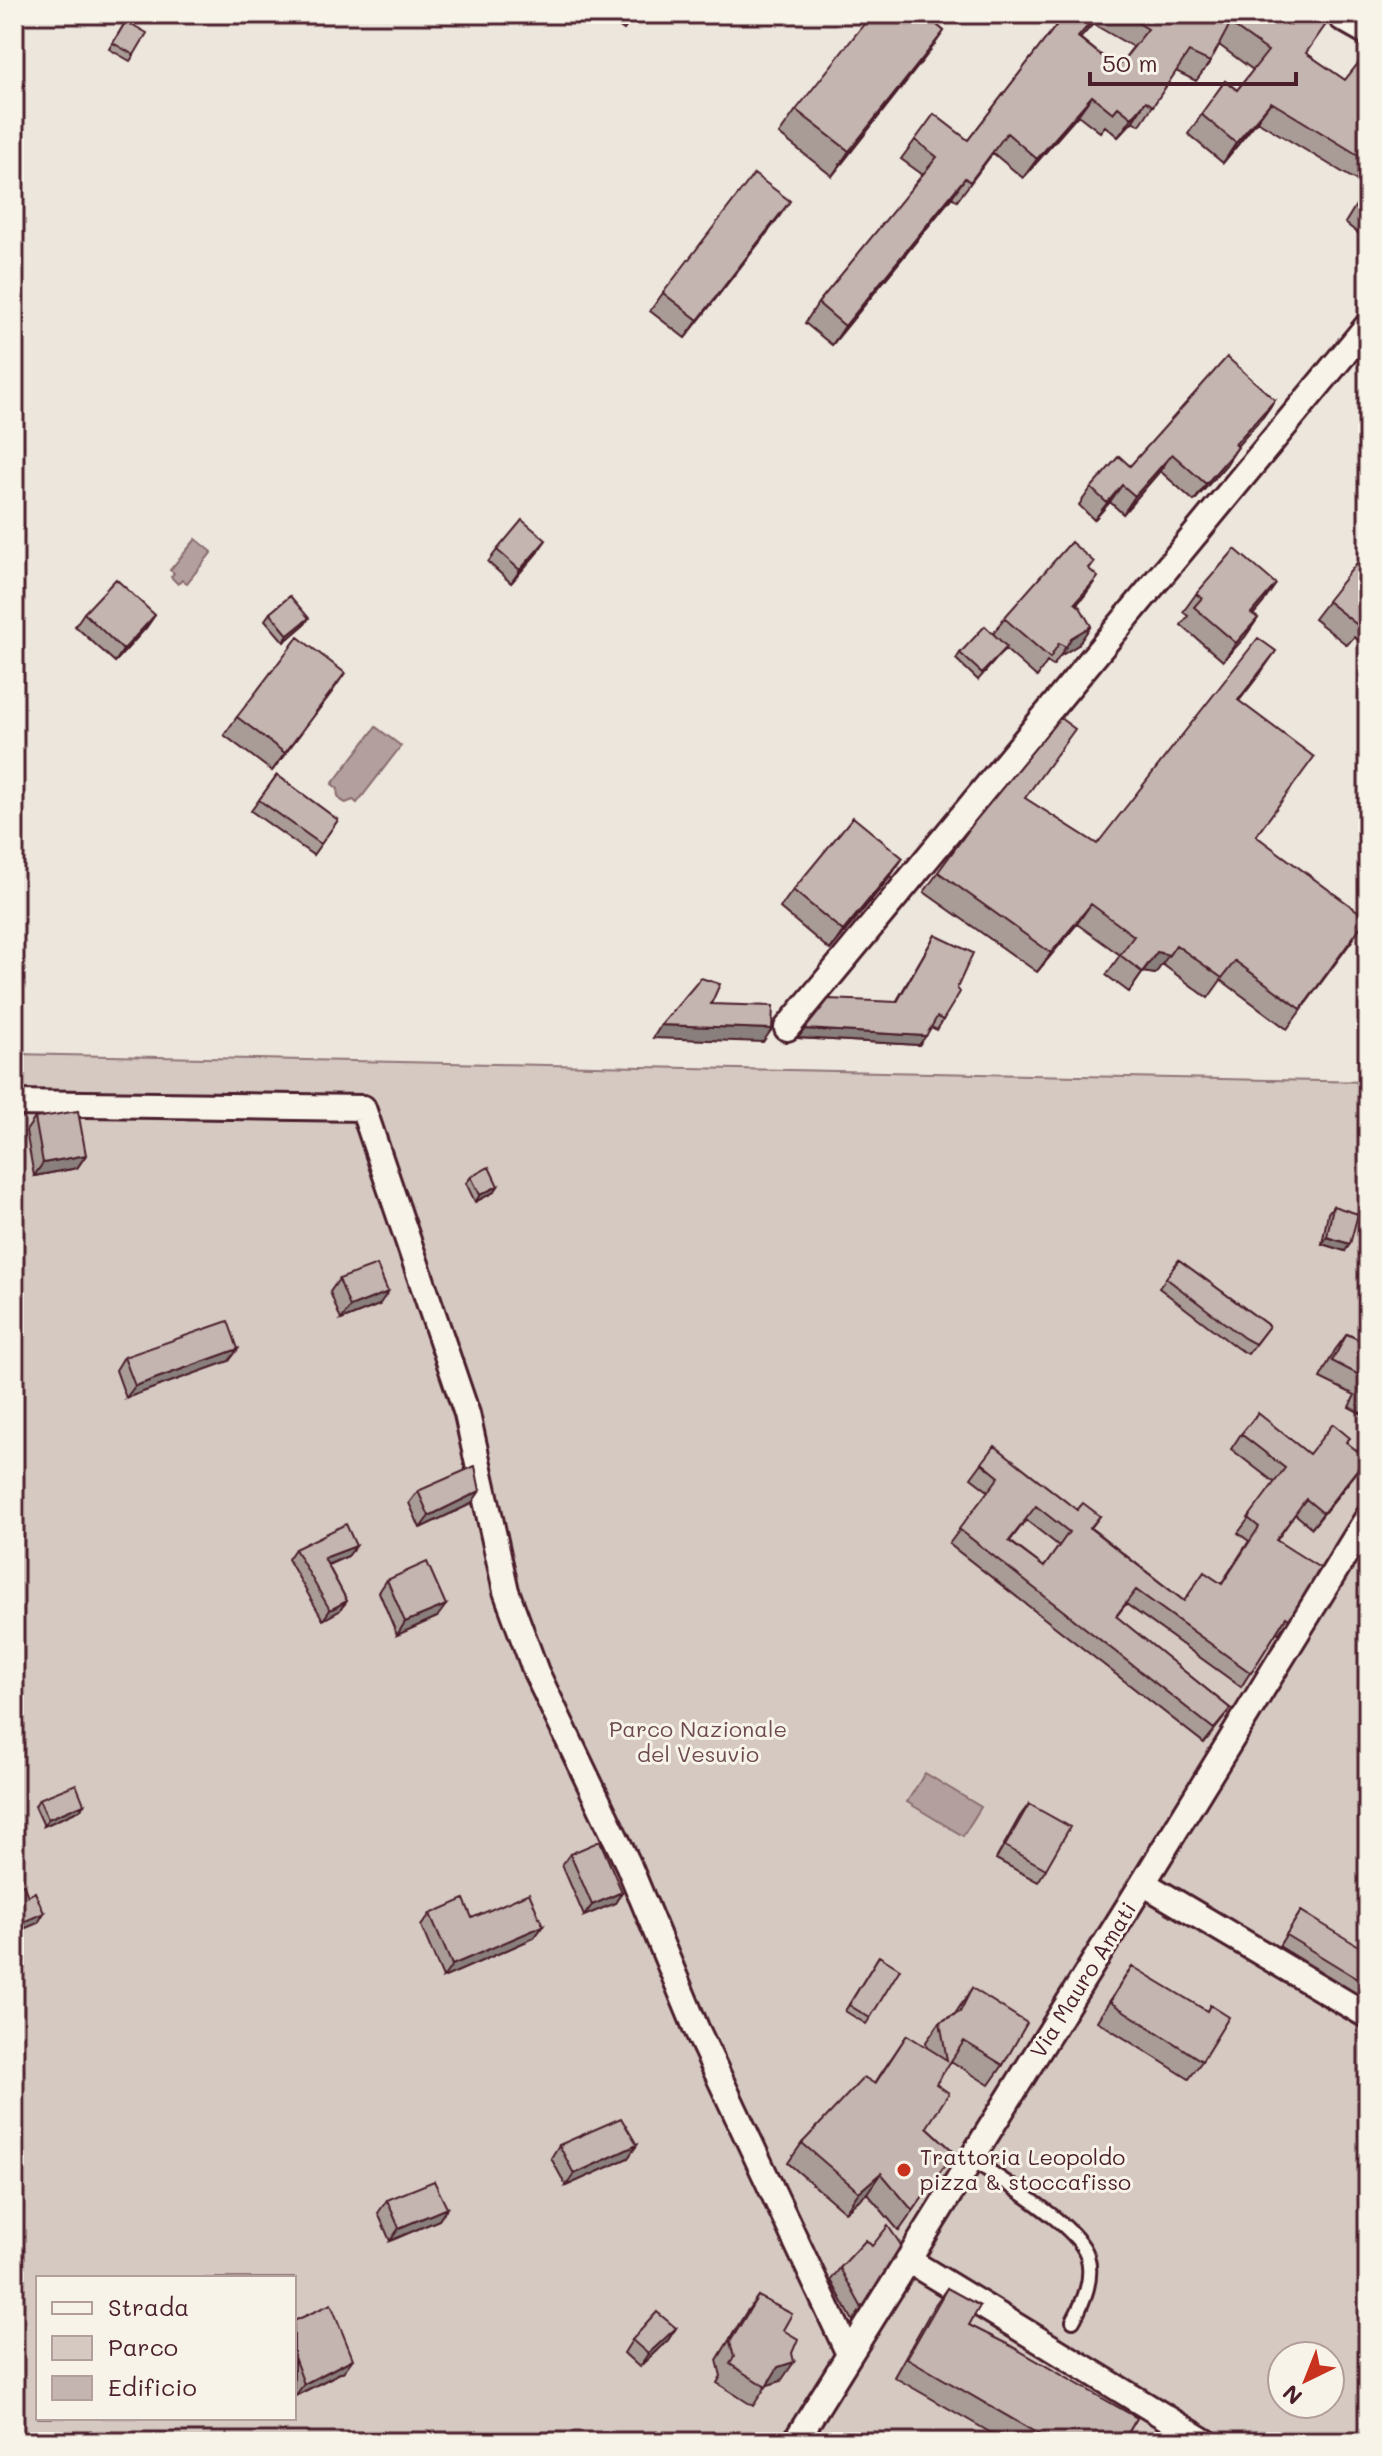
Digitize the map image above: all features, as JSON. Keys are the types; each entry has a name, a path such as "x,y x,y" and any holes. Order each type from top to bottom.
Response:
{"main road":[{"path":"1345,14 1368,27"}],"street":[{"path":"787,1028 1368,325"},
{"path":"14,1103 363,1108 467,1414 506,1591 536,1672 628,1864 696,2028 849,2354"},
{"name":"Via Mauro Amati","path":"795,2442 1143,1883 1358,1555 1368,1517"},
{"path":"1143,1883 1368,2016"},
{"path":"908,2260 1206,2442"}],"lane":[{"path":"972,2159 1079,2240 1087,2256 1089,2277 1084,2300 1073,2321"}],"green space":[{"name":"Parco Nazionale del Vesuvio","path":"14,1054 1368,1082 1368,2442 14,2442"}],"shaded area":[{"path":"196,539 212,552 187,583 182,580 178,584 171,577 174,573 170,570"},
{"path":"376,727 401,746 357,803 353,800 346,803 339,798 338,789 332,784"},
{"path":"925,1773 981,1807 963,1836 907,1802"}],"building":[{"path":"872,14 924,14 944,31 849,151 796,110"},
{"path":"1065,14 1098,14 1078,37 1117,68 1148,29 1123,14 1318,14 1329,20 1306,53 1345,80 1368,51 1368,161 1271,102 1236,143 1201,114 1225,81 1237,90 1268,51 1230,24 1210,62 1189,52 1153,106 1146,101 1132,118 1118,107 1113,113 1092,96 1037,159 1007,133 970,182 965,178 845,326 818,303 937,157 915,140 934,114 968,140"},
{"path":"126,21 147,33 134,55 113,43"},
{"path":"754,174 790,201 698,320 663,293"},
{"path":"1368,188 1368,211 1359,204"},
{"path":"1227,357 1275,400 1235,444 1238,447 1206,484 1172,454 1135,496 1122,485 1107,503 1091,488 1119,456 1130,466"},
{"path":"522,520 546,540 520,570 497,550"},
{"path":"1071,542 1094,562 1088,568 1098,577 1075,603 1091,626 1071,638 1066,647 1059,643 1050,658 1004,618"},
{"path":"1235,549 1276,584 1251,613 1258,618 1236,643 1194,607 1202,598 1196,594"},
{"path":"1368,549 1368,619 1360,627 1327,601"},
{"path":"116,579 155,615 123,650 84,613"},
{"path":"290,596 309,618 288,635 270,613"},
{"path":"985,626 1007,647 982,673 960,653"},
{"path":"298,637 345,673 285,753 237,717"},
{"path":"1258,638 1276,651 1238,700 1314,757 1256,836 1367,918 1301,1009 1235,961 1222,978 1176,945 1169,955 1157,952 1142,972 1120,955 1134,936 1091,904 1051,953 938,872 976,820 1060,718 1075,729 1025,798 1097,844"},
{"path":"277,775 338,820 321,844 259,800"},
{"path":"853,817 903,858 843,931 793,890"},
{"path":"935,935 973,953 957,988 960,992 943,1020 937,1017 926,1036 805,1029 829,999 897,1002"},
{"path":"701,978 720,984 711,1004 773,1006 772,1029 661,1025"},
{"path":"78,1111 86,1155 43,1163 35,1118"},
{"path":"489,1167 498,1186 480,1195 471,1177"},
{"path":"1333,1206 1358,1214 1350,1244 1327,1237"},
{"path":"1179,1260 1269,1326 1255,1344 1166,1278"},
{"path":"377,1265 388,1292 350,1307 339,1279"},
{"path":"228,1321 238,1349 135,1386 124,1357"},
{"path":"1347,1334 1368,1344 1368,1394 1361,1390 1367,1379 1332,1361"},
{"path":"1258,1413 1309,1454 1333,1424 1350,1438 1346,1442 1366,1458 1323,1513 1306,1499 1276,1540 1320,1568 1251,1673 1136,1590 1116,1616 1231,1709 1214,1729 959,1529 999,1477 982,1463 995,1446 1077,1510 1083,1503 1100,1516 1090,1528 1184,1601 1204,1572 1222,1584 1259,1527 1248,1518 1285,1468 1241,1434","holes":["1036,1506 1069,1532 1044,1567 1009,1541"]},
{"path":"475,1466 480,1491 429,1516 418,1491"},
{"path":"346,1524 356,1546 324,1558 347,1601 330,1610 295,1549"},
{"path":"427,1562 446,1605 405,1622 387,1580"},
{"path":"76,1784 84,1804 48,1819 39,1799"},
{"path":"1029,1804 1070,1827 1046,1869 1005,1846"},
{"path":"600,1841 622,1892 592,1905 570,1854"},
{"path":"23,1884 28,1896 35,1892 44,1913 14,1926 14,1888"},
{"path":"529,1893 543,1926 452,1965 430,1914 464,1899 472,1918"},
{"path":"1301,1911 1368,1952 1368,1985 1286,1935"},
{"path":"879,1956 900,1969 870,2018 849,2005"},
{"path":"1132,1966 1207,2011 1210,2005 1229,2017 1202,2061 1110,2002"},
{"path":"972,1988 1027,2023 1003,2065 964,2041 936,2084 949,2093 927,2127 954,2152 913,2211 881,2173 859,2192 802,2143 864,2077 875,2084 907,2035 947,2060 940,2022 960,2012"},
{"path":"621,2118 637,2145 574,2174 559,2145"},
{"path":"434,2181 447,2208 399,2228 387,2200"},
{"path":"888,2226 901,2245 862,2308 840,2268 866,2240 872,2246"},
{"path":"947,2288 980,2306 969,2325 1137,2418 1125,2438 1119,2442 1052,2442 907,2358"},
{"path":"758,2296 792,2314 783,2330 798,2339 792,2353 794,2362 778,2367 766,2387 730,2364 734,2357 730,2342"},
{"path":"331,2304 353,2359 304,2384 296,2362 296,2320"},
{"path":"657,2312 676,2328 648,2354 632,2340"}],"place":[{"name":"Trattoria Leopoldo pizza & stoccafisso","path":"904,2170"}]}
